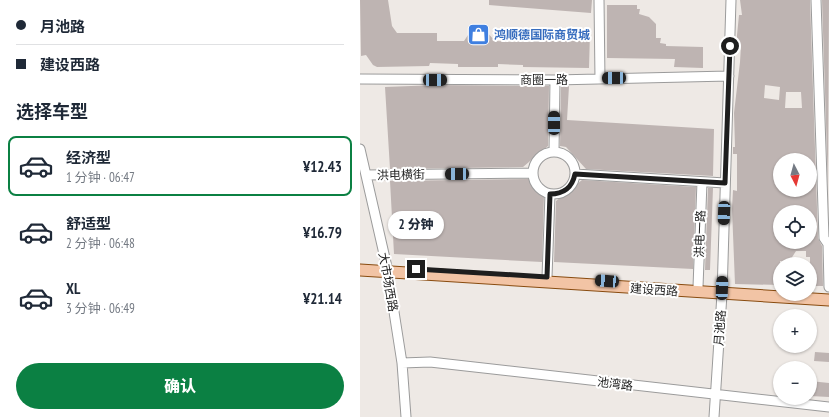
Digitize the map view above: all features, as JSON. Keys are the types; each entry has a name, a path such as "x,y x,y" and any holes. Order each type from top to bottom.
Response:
{"main road":[{"name":"建设西路","path":"360,264 387,270 722,291 829,300"},
{"name":"建设西路","path":"360,270 547,277 698,287 722,291 773,292"},
{"path":"817,294 829,294"}],"street":[{"path":"599,0 600,79"},
{"name":"月池路","path":"714,417 722,291 731,0"},
{"path":"816,0 824,238 828,244 829,287"},
{"name":"商圈一路","path":"360,79 555,80 729,76"},
{"path":"554,152 555,80"},
{"name":"大市场西路","path":"360,149 387,270 402,363 406,417"},
{"path":"554,152 561,153 571,161 575,174 570,187 557,194 550,194 537,187 533,173 537,161 547,153 554,152"},
{"name":"洪电横街","path":"366,175 533,173"},
{"path":"575,174 725,183"},
{"name":"洪电一路","path":"698,287 702,182"},
{"path":"547,277 550,194"},
{"name":"池湾路","path":"402,363 430,362 829,407"}],"building":[{"path":"360,0 388,0 392,26 397,33 437,33 437,41 464,41 470,32 476,30 485,30 495,41 517,42 517,32 590,33 589,68 523,67 523,65 498,64 498,67 458,67 458,64 430,63 429,66 377,67 373,65 366,55 361,56"},
{"path":"489,0 592,0 591,13 489,5"},
{"path":"740,0 810,0 815,153 773,153 773,197 817,197 817,205 773,205 773,249 817,249 817,208 818,238 822,246 823,286 817,286 817,257 806,257 806,251 796,251 792,257 773,257 773,285 735,284 732,209 733,190 737,191 737,154 733,154 733,147 735,147 734,113 741,45 736,45 739,15 742,15","holes":["765,85 780,87 779,100 764,98","786,92 801,92 802,108 785,108"]},
{"path":"822,0 829,0 828,185"},
{"path":"607,5 637,5 637,9 640,9 639,14 649,17 656,24 656,38 661,38 660,43 666,44 666,46 703,47 703,68 674,67 675,59 607,58"},
{"path":"437,85 549,86 548,146 523,167 390,169 385,87"},
{"path":"561,86 569,86 567,120 714,129 713,176 586,169 566,147 560,146"},
{"path":"530,179 544,195 542,262 394,254 390,181"},
{"path":"582,180 696,187 693,269 554,262 556,201"},
{"path":"708,188 713,188 710,270 705,270"},
{"path":"815,353 829,353 829,362 814,361"},
{"path":"817,382 829,383 829,397 817,396"}],"place":[{"name":"鸿顺德国际商贸城","path":"479,35"}],"route":[{"path":"416,269 547,277 550,194 564,192 574,181 575,174 725,183 730,46"}]}
